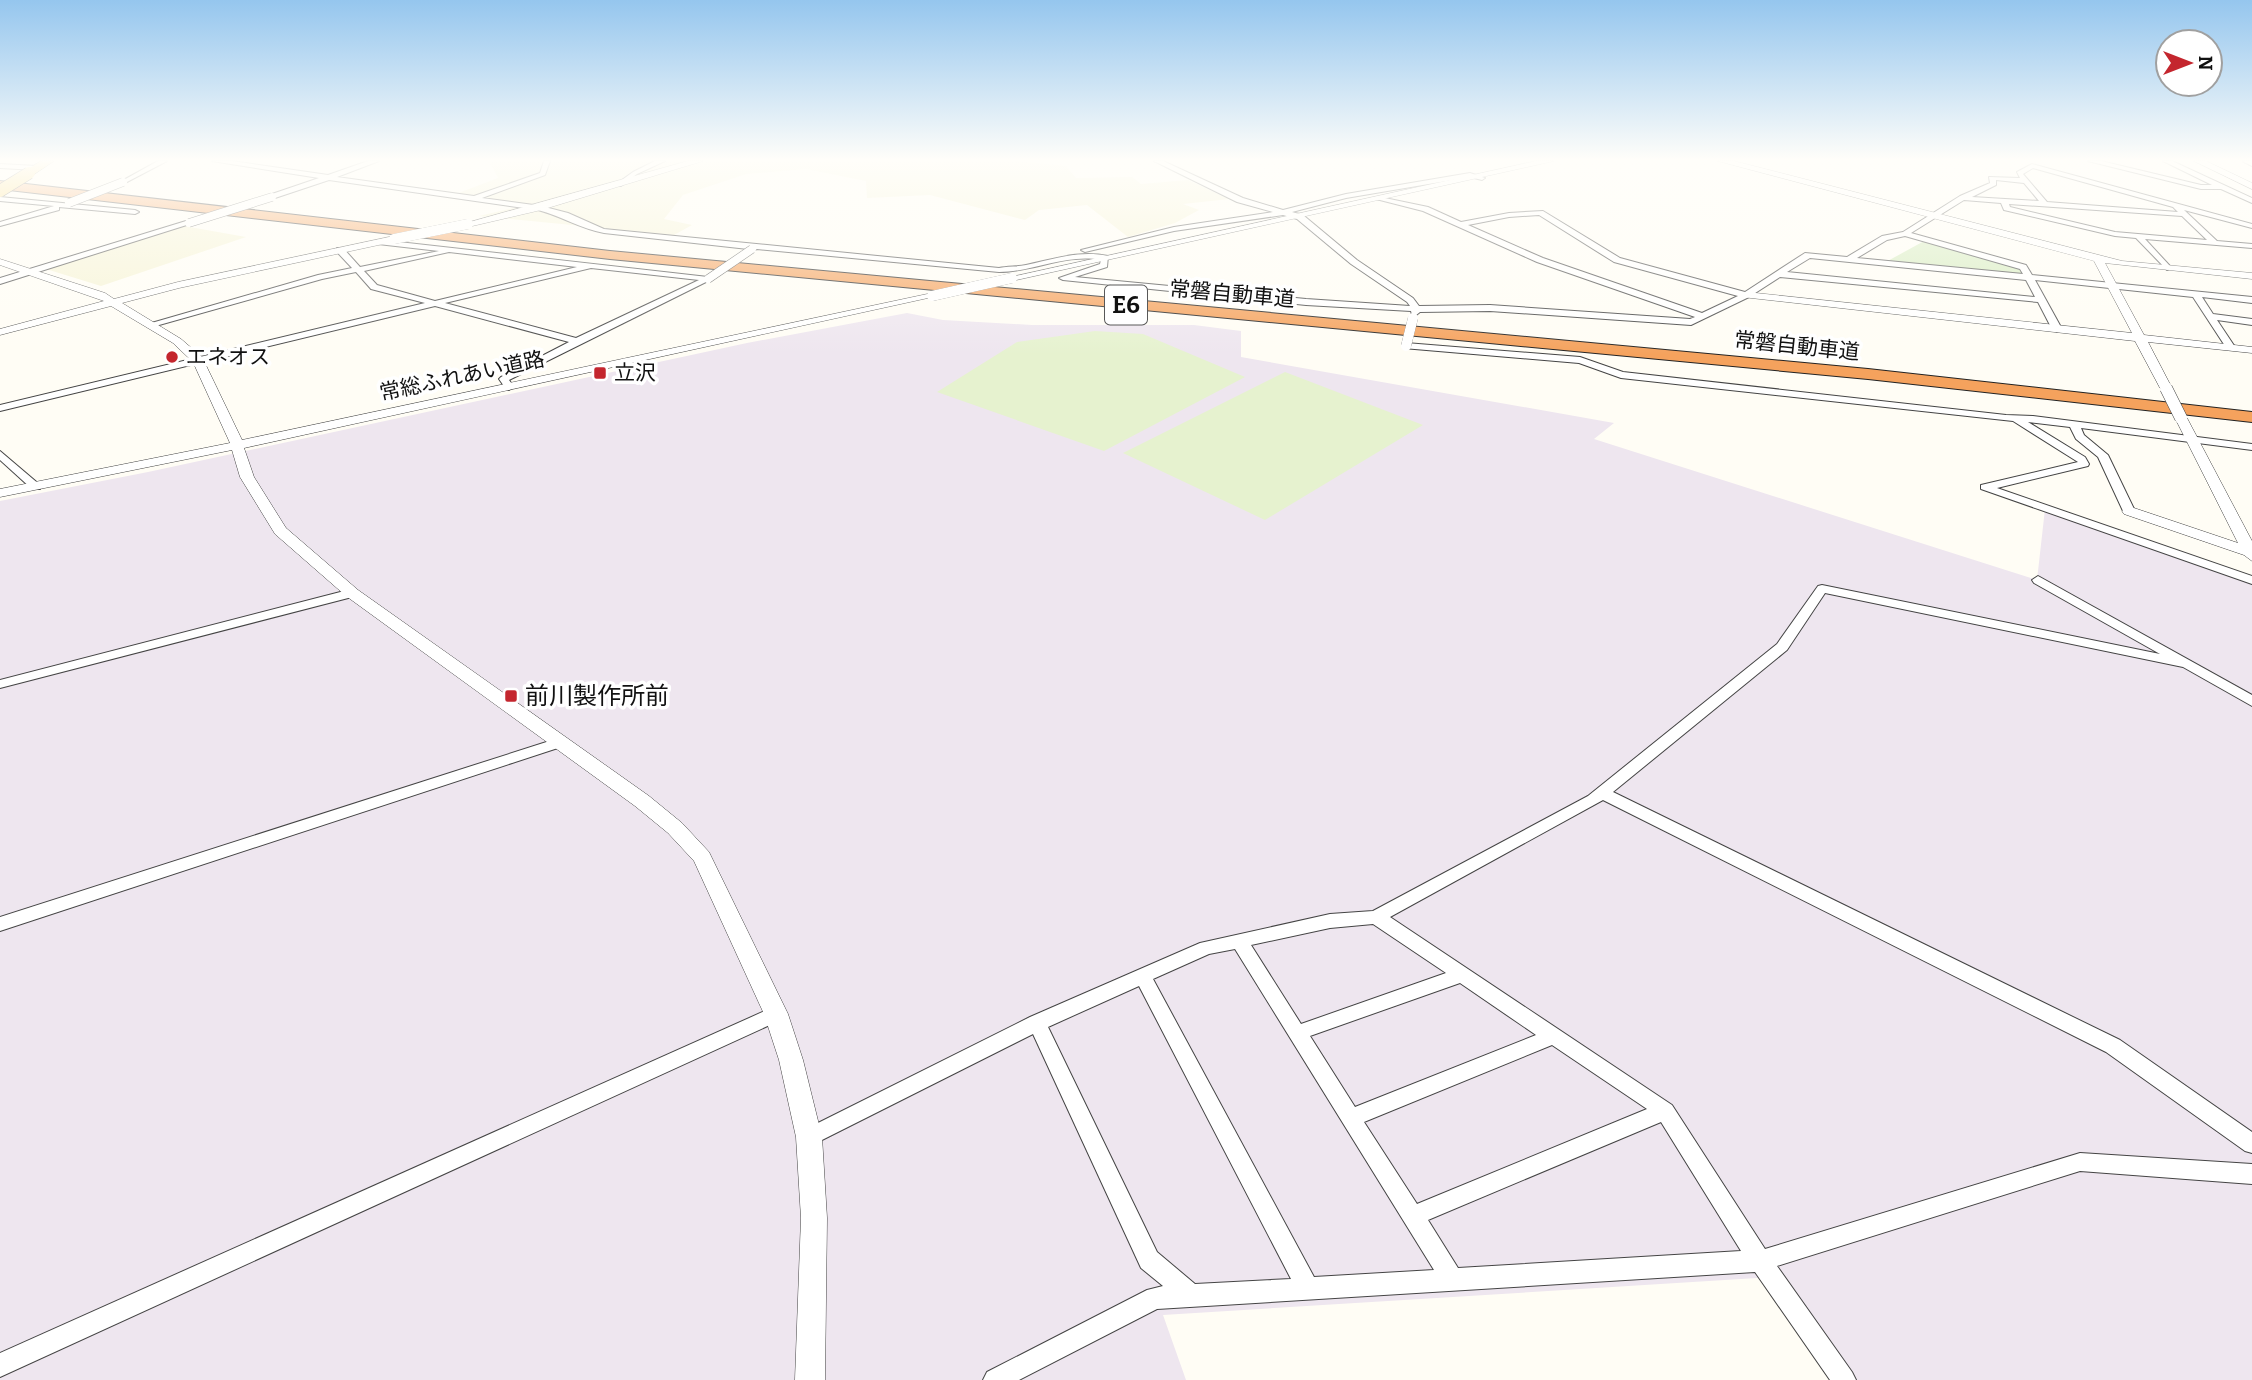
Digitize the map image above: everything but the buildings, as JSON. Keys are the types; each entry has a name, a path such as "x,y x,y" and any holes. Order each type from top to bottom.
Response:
{"highway":[{"name":"常磐自動車道","path":"352,225 636,258 1841,372 2252,417"},
{"name":"常磐自動車道","path":"433,225 622,247 1831,360 2252,406"}],"street":[{"path":"0,281 181,225"},
{"path":"0,332 112,301 457,225"},
{"path":"587,225 594,229 754,248 1012,271 1084,256 1105,258 1256,225"},
{"path":"999,270 1197,225"},
{"path":"1311,225 1354,262 1410,300 1415,313 1406,346 1580,360 1620,375 2074,424 2252,447"},
{"path":"1460,225 1540,260 1702,316"},
{"path":"1561,225 1618,260 1746,295 2252,349"},
{"path":"1905,234 1917,225"},
{"path":"1967,225 2098,259 2252,276"},
{"path":"2072,225 2093,231 2252,246"},
{"path":"2196,225 2215,243"},
{"path":"1847,260 1885,237 1905,234 2023,267 2057,328"},
{"path":"2139,236 2167,268"},
{"path":"381,242 708,279"},
{"path":"509,387 504,379 708,279 754,248"},
{"path":"152,324 321,277 460,249"},
{"path":"340,250 374,287 577,341"},
{"path":"1105,258 1104,265 1063,278 1415,313 1490,307 1690,322 1746,295 1808,256 2252,300"},
{"name":"常総ふれあい道路","path":"0,493 236,446 1105,258"},
{"path":"2098,259 2251,554"},
{"path":"0,262 112,301 177,341 198,360 232,429 247,477 280,531 352,593 642,801 675,828 702,858 776,1014 791,1060 809,1137 814,1217 810,1380"},
{"path":"0,408 590,266"},
{"path":"1779,274 2041,300"},
{"path":"2196,295 2230,347"},
{"path":"2212,317 2252,322"},
{"path":"2016,419 2081,459 2084,464 1985,488 2252,580"},
{"path":"2074,424 2080,437 2103,455 2129,512 2251,554"},
{"path":"0,454 36,487"},
{"path":"2038,580 2252,701"},
{"path":"809,1137 1037,1023 1206,948 1329,921 1376,917 1602,793 1782,648 1822,589 2186,664"},
{"path":"0,684 352,593"},
{"path":"0,924 559,743"},
{"path":"1602,793 2113,1046 2252,1144"},
{"path":"1376,917 1665,1111 1760,1261 1844,1380"},
{"path":"1239,941 1453,1280"},
{"path":"1142,975 1308,1289"},
{"path":"1297,1033 1462,975"},
{"path":"0,1365 776,1014"},
{"path":"1037,1023 1149,1260 1191,1296"},
{"path":"1351,1118 1553,1036"},
{"path":"1413,1216 1665,1111"},
{"path":"995,1380 1156,1298 1760,1261 2080,1162 2252,1174"}],"shaded area":[{"path":"575,225 691,225 674,235"},
{"path":"1113,225 1167,225 1128,237"},
{"path":"184,226 246,237 101,286 46,269"},
{"path":"907,313 943,320 1032,325 1194,325 1241,331 1241,357 1614,423 1594,439 2037,580 2045,509 2252,583 2252,1380 1845,1380 1773,1277 1163,1315 1186,1380 0,1380 0,501 148,472 747,343"}],"green space":[{"path":"1926,240 2023,267 2030,278 1884,263"},
{"path":"1095,331 1143,334 1245,377 1104,451 937,392 1017,342"},
{"path":"1285,372 1423,425 1265,520 1123,453"}],"place":[{"name":"エネオス","path":"172,357"},
{"name":"立沢","path":"600,373"},
{"name":"前川製作所前","path":"511,696"}]}
